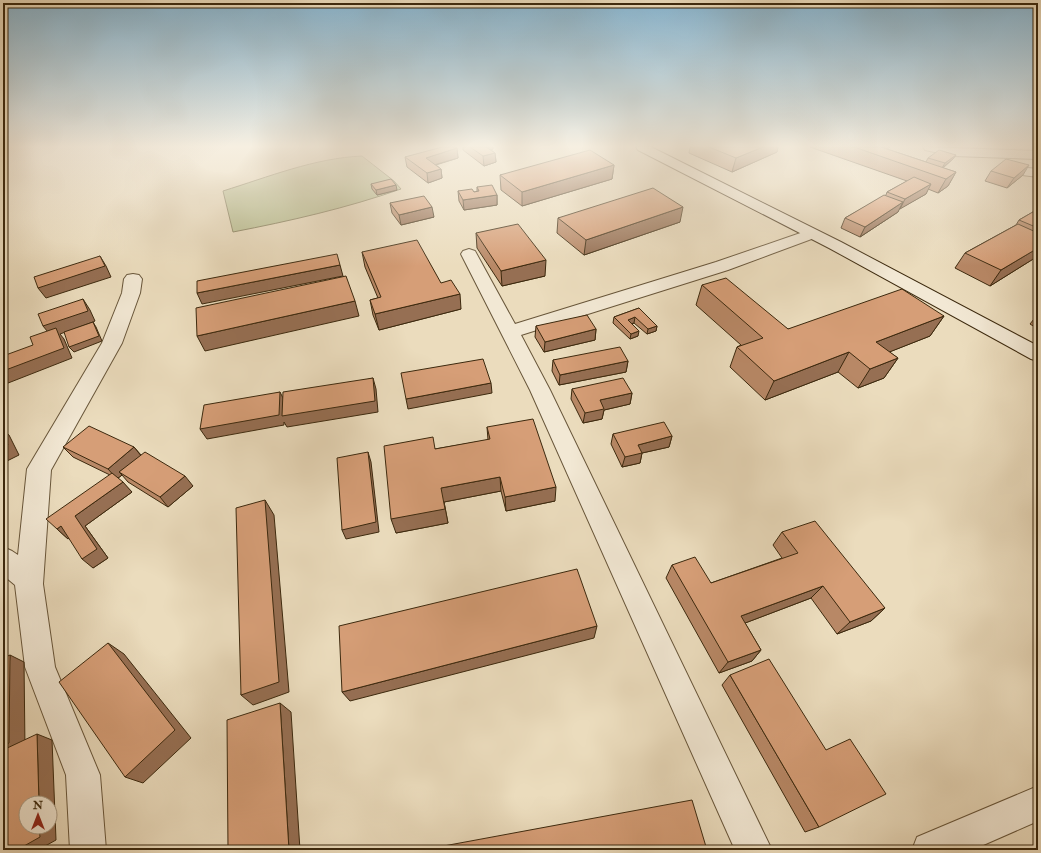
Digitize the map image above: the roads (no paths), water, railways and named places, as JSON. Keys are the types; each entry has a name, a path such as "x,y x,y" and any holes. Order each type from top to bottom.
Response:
{"street":[{"path":"720,187 1038,354"},
{"path":"510,332 722,266 812,234"},
{"path":"469,254 540,390 754,850"},
{"path":"88,850 83,775 40,667 30,580 39,469 112,343 131,293 133,280"},
{"path":"3,559 30,580"},
{"path":"930,850 1038,803"}]}
